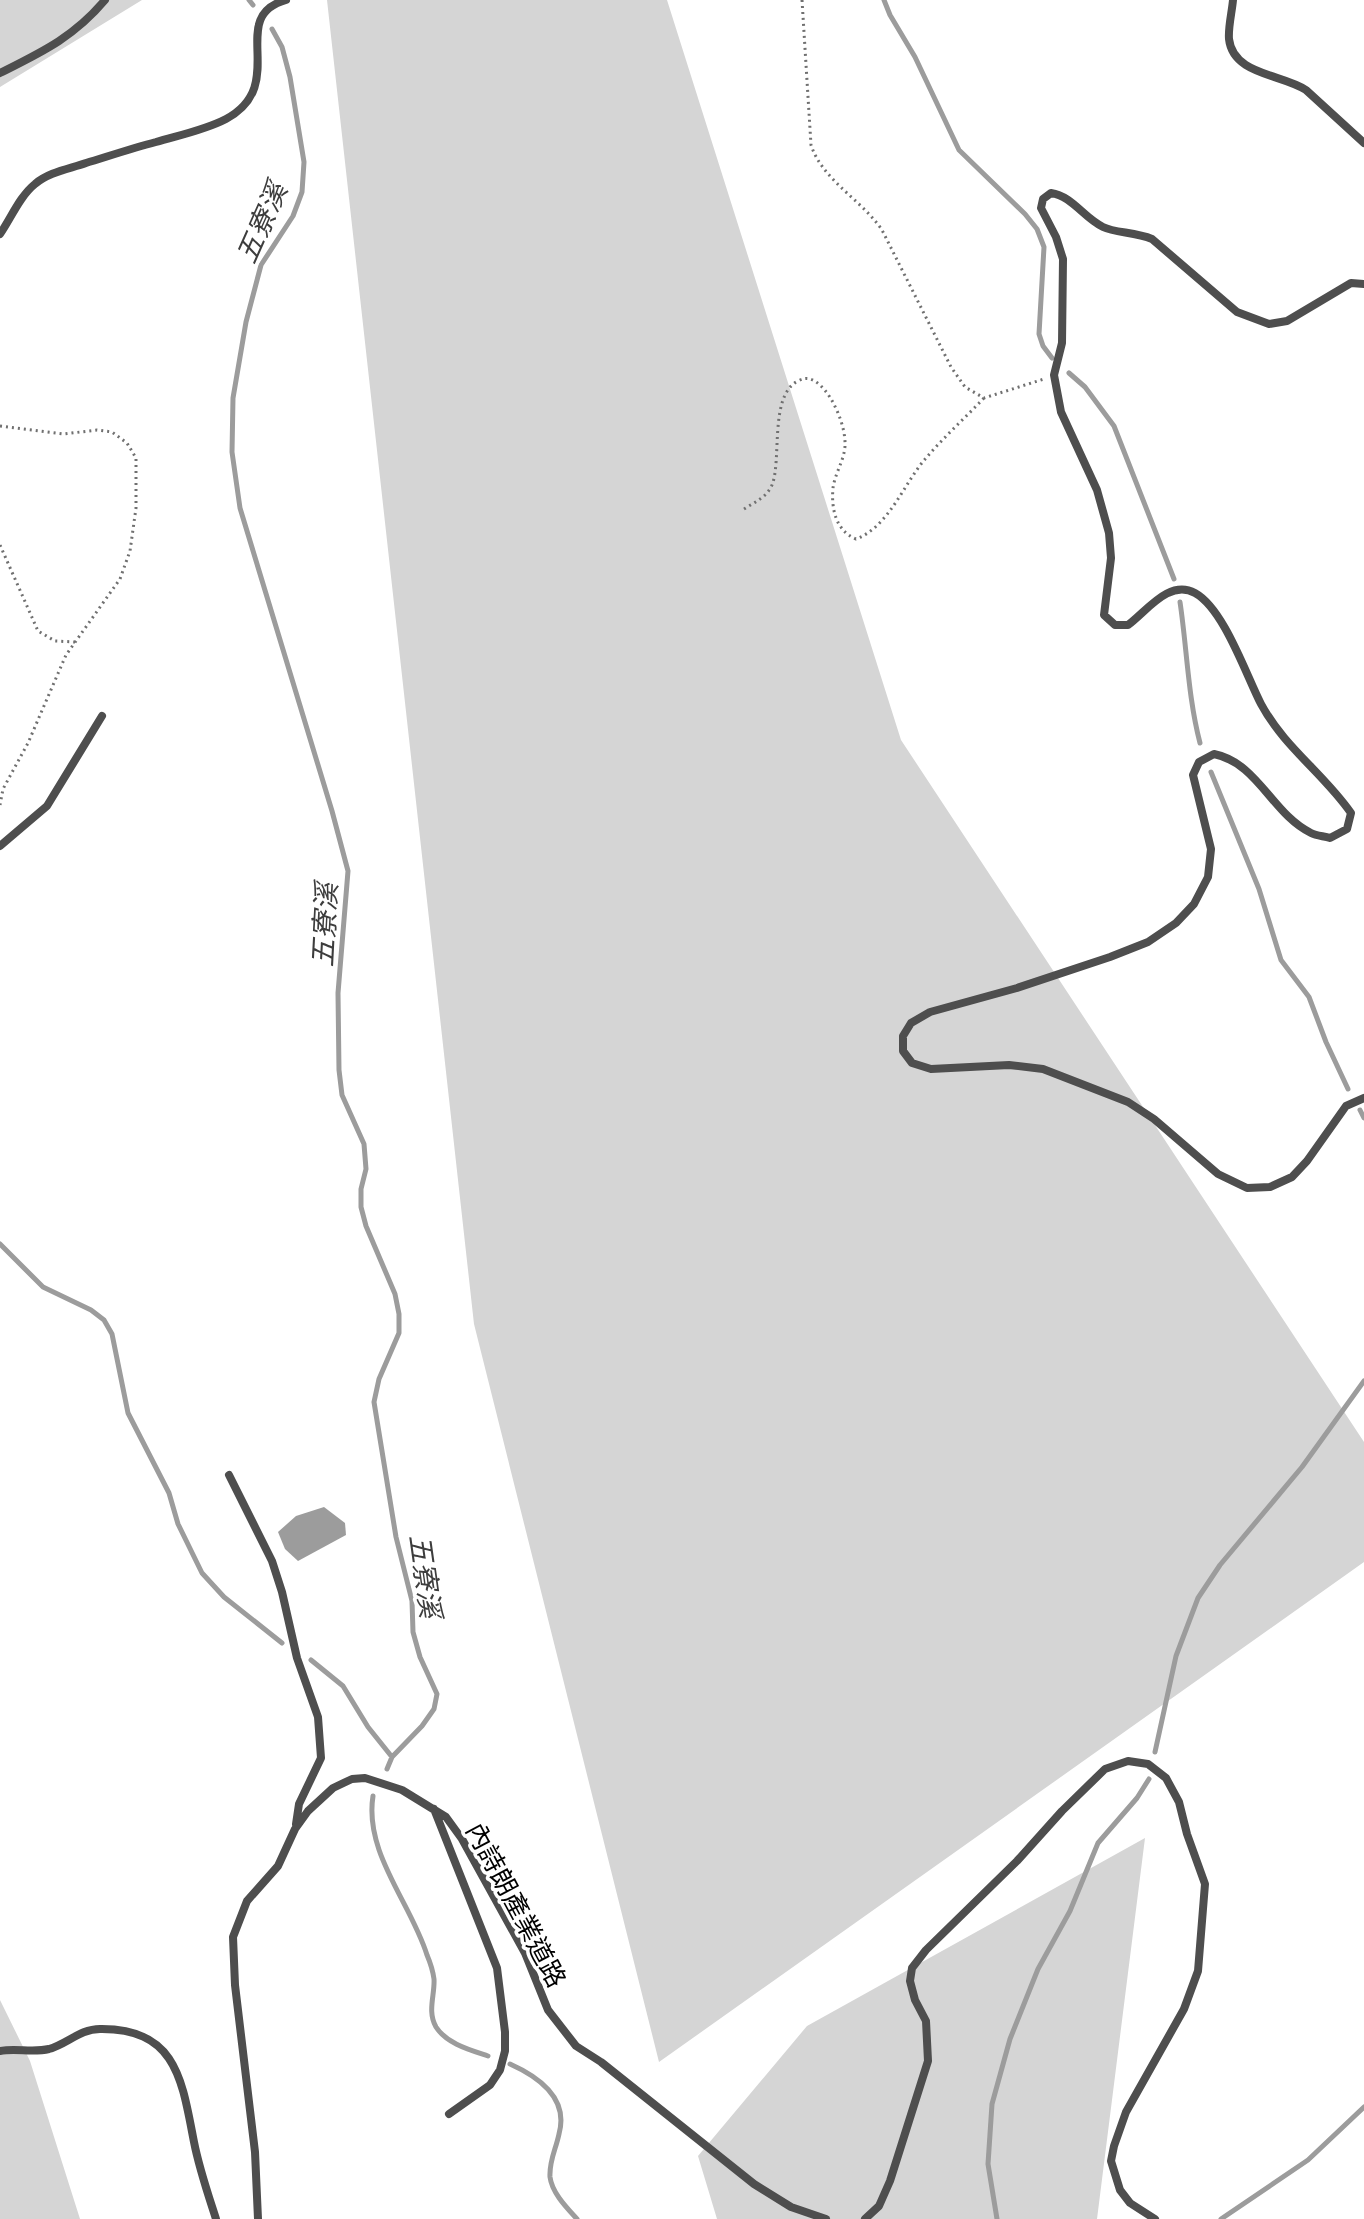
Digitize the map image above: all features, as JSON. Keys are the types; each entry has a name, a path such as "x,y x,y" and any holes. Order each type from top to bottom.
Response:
{"lane":[{"path":"0,73 65,39 80,28 105,0"},
{"path":"0,234 25,195 45,177 195,131 227,119 241,109 258,84 258,25 268,8 286,0"},
{"path":"1233,0 1229,38 1233,53 1243,64 1296,83 1364,143"},
{"path":"1364,284 1351,283 1287,321 1269,324 1237,312 1152,239 1135,232 1107,229 1089,219 1060,194 1051,193 1043,199 1041,208 1063,259 1062,343 1054,375 1061,412 1097,490 1109,533 1111,558 1104,615 1115,625 1128,625 1156,600 1173,590 1194,593 1207,604 1226,630 1263,706 1292,749 1340,796 1351,813 1347,829 1330,838 1312,833 1290,817 1254,777 1230,757 1214,754 1199,762 1193,775 1211,849 1208,877 1194,904 1176,923 1148,942 1110,957 1017,988 930,1012 911,1023 903,1036 903,1051 912,1063 931,1069 1009,1065 1043,1069 1128,1102 1154,1119 1218,1174 1247,1188 1270,1187 1292,1177 1346,1106 1364,1098"},
{"path":"0,846 47,806 76,764 102,716"},
{"path":"229,1475 272,1561 297,1658 318,1717 321,1758 299,1804 295,1829"},
{"path":"865,2219 879,2206 890,2181 928,2061 926,2021 915,2000 910,1981 912,1968 926,1950 1105,1769 1128,1761 1148,1764 1166,1778 1179,1802 1205,1884 1198,1971 1184,2009 1126,2112 1111,2161 1120,2190 1130,2203 1155,2219"},
{"name":"內詩朗產業道路","path":"258,2219 255,2152 235,1985 233,1937 247,1901 278,1866 295,1829 308,1811 333,1788 352,1779 365,1778 387,1784 446,1817 462,1839 525,1953 548,2010 576,2046 601,2062 754,2184 791,2207 826,2219"},
{"path":"434,1808 497,1968 505,2032 505,2051 500,2070 482,2092 449,2114"},
{"path":"0,2051 46,2050 82,2033 102,2029 146,2037 161,2048 173,2061 180,2076 194,2143 216,2219"}],"path":[{"path":"802,0 811,145 816,160 870,212 951,367 965,387 984,398"},
{"path":"744,509 763,497 771,487 775,469 775,436 783,402 792,383 803,378 814,380 824,389 840,418 846,443 833,486 834,502 838,523 845,534 856,539 868,534 881,521 926,458 984,398 1054,375"},
{"path":"0,426 64,434 97,430 112,432 127,443 136,458 136,508 130,551 120,579 66,655 28,743 3,789 0,805"},
{"path":"0,545 38,631 55,641 75,642"}],"shaded area":[{"path":"0,0 142,0 0,87"},
{"path":"327,0 667,0 901,740 1364,1442 1364,1562 659,2062 474,1324"},
{"path":"324,1507 345,1523 346,1535 298,1561 285,1549 278,1532 296,1516"},
{"path":"1145,1838 1097,2219 717,2219 698,2156 807,2026"},
{"path":"0,2000 30,2061 80,2219 0,2219"}],"waterway":[{"name":"五寮溪","path":"249,0 253,5"},
{"path":"884,0 959,150 1037,229 1044,247 1039,334 1052,358"},
{"name":"五寮溪","path":"272,29 282,47 290,77 304,162 302,192 293,216 261,265 246,322 233,398 232,452 240,508 348,871 338,993 339,1070 342,1095 364,1144 366,1169 361,1207 395,1294 399,1314 399,1333 379,1379 374,1402 396,1537 412,1601 413,1632 420,1657 437,1694 434,1709 392,1757 387,1769"},
{"path":"1069,373 1085,387 1114,426 1174,579"},
{"path":"1180,602 1190,691 1200,743"},
{"path":"1211,772 1259,889 1281,960 1309,997 1348,1089"},
{"path":"1360,1110 1364,1118"},
{"path":"0,1244 43,1287 91,1310 104,1320 112,1334 128,1413 169,1493 178,1524 202,1573 224,1597 282,1643"},
{"path":"1155,1752 1176,1656 1198,1598 1220,1565 1302,1467 1364,1381"},
{"path":"311,1660 343,1686 368,1727 392,1757"},
{"path":"997,2219 988,2164 992,2104 1010,2039 1038,1969 1070,1911 1098,1843 1137,1798 1149,1779"},
{"name":"五寮溪","path":"373,1796 375,1838 420,1936 432,1970 433,2021 441,2033 453,2042 488,2056"},
{"name":"五寮溪","path":"510,2064 541,2082 556,2099 561,2121 551,2166 551,2183 577,2219"},
{"path":"1221,2219 1308,2160 1364,2107"}]}
